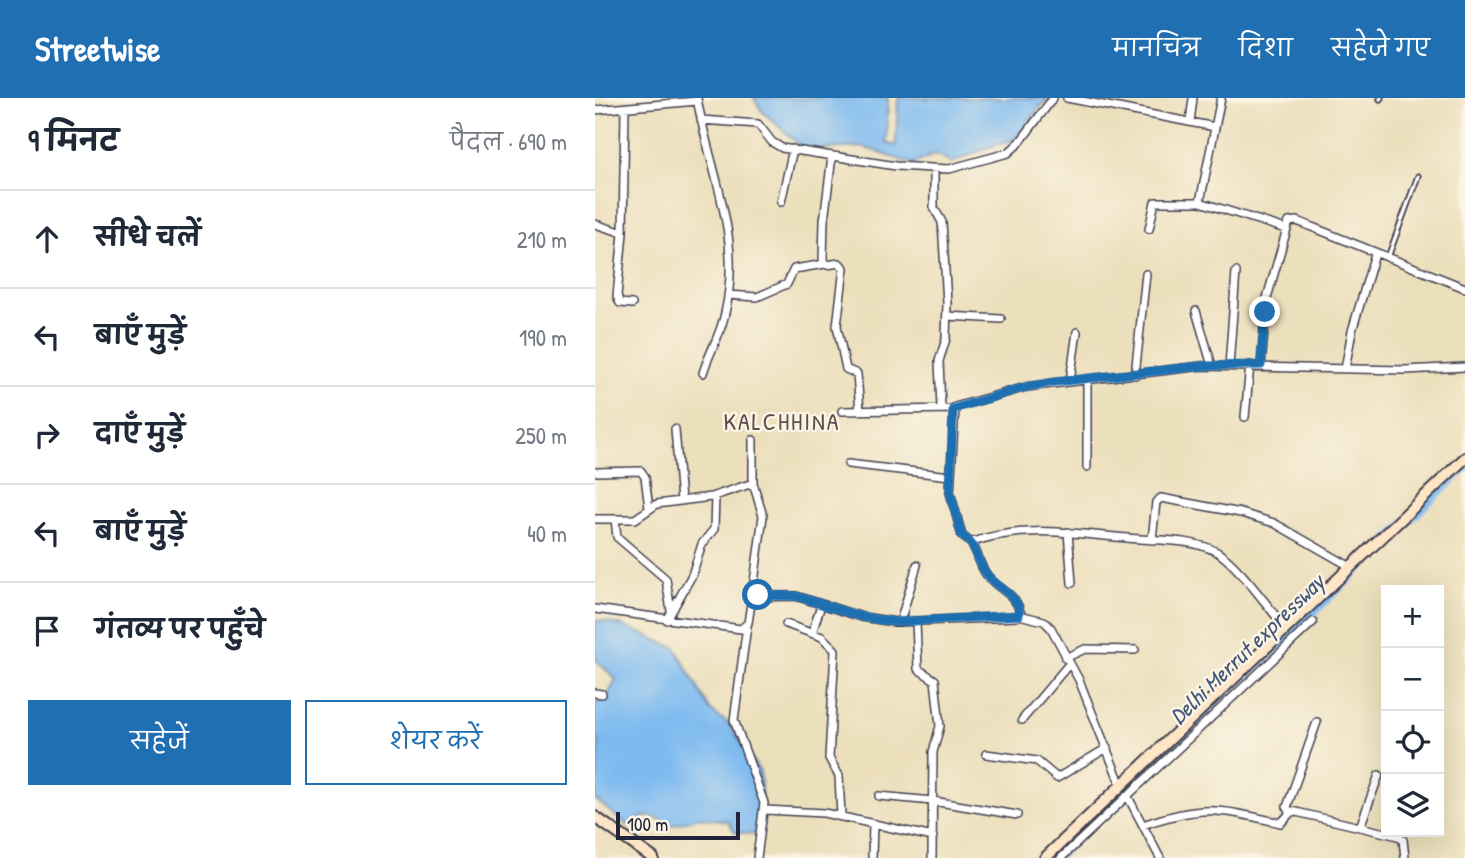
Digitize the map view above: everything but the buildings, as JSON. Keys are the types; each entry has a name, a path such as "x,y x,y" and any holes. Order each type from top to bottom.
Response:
{"street":[{"path":"701,120 758,124 772,142 793,149 934,170 1008,153 1020,142 1053,98"},
{"path":"1067,98 1215,127"},
{"path":"1190,122 1193,98"},
{"path":"1201,202 1221,98"},
{"path":"595,110 697,99 730,234 728,295 722,323 703,373"},
{"path":"625,108 623,233 618,300 624,304 632,304"},
{"path":"781,202 793,149"},
{"path":"825,264 822,240 832,156"},
{"path":"934,170 934,208 942,222 947,316 946,339 939,361 941,408"},
{"path":"1149,229 1155,202 1201,202 1286,229"},
{"path":"1261,365 1267,298 1289,222 1297,221 1465,288"},
{"path":"595,224 623,233"},
{"path":"1345,369 1352,331 1375,254"},
{"path":"728,295 757,296 787,284 794,269 839,263 844,268 838,333 846,369 857,373 860,411"},
{"path":"1229,366 1236,272"},
{"path":"1135,375 1146,274"},
{"path":"1196,311 1212,366"},
{"path":"947,316 1001,319"},
{"path":"1070,381 1077,332"},
{"path":"1245,416 1250,365"},
{"path":"842,411 953,409 1026,387 1212,366 1261,365 1345,369 1465,367"},
{"path":"1087,379 1087,467"},
{"path":"953,409 950,492 961,533 972,542 986,575 1016,602 1019,615"},
{"path":"675,429 681,501"},
{"path":"753,440 753,483 763,516 734,720 765,810 757,858"},
{"path":"1061,858 1124,790 1286,628 1465,458"},
{"path":"848,464 950,476"},
{"path":"595,472 641,471 645,477 649,508"},
{"path":"595,519 635,519 649,508 715,496 753,483"},
{"path":"669,616 695,568 702,544 714,529 715,496"},
{"path":"1152,540 1156,502 1161,498 1241,513 1274,523 1351,567"},
{"path":"615,519 617,537 666,579 669,616"},
{"path":"972,542 1001,533 1068,532 1192,545 1217,552 1286,628"},
{"path":"1068,532 1072,583"},
{"path":"900,622 917,565"},
{"path":"752,597 790,595 862,617 900,622 1019,615 1047,623 1079,680 1124,790 1160,858"},
{"path":"812,633 821,605"},
{"path":"595,609 669,616 737,629 747,626"},
{"path":"916,622 918,669 923,675 933,677 937,687 940,726 933,752 932,858"},
{"path":"1045,858 1313,622"},
{"path":"786,624 828,641 836,653 829,753 839,776 841,816"},
{"path":"1022,720 1067,661 1085,649 1135,650"},
{"path":"1289,812 1287,807 1317,722"},
{"path":"986,754 1037,761 1057,778 1107,748"},
{"path":"1360,827 1378,775"},
{"path":"879,796 933,801 1017,815"},
{"path":"1143,825 1195,809 1215,809 1280,823 1289,812"},
{"path":"765,810 841,816 933,837"},
{"path":"1289,812 1401,838 1405,858"},
{"path":"595,817 653,858"},
{"path":"872,858 873,824"}],"lane":[{"path":"1388,259 1418,176"}],"water":[{"path":"754,98 888,98 886,143 896,146 898,98 1048,98 1014,140 989,147 952,163 936,154 913,164 863,147 805,150 761,110"},
{"path":"595,620 626,627 676,648 710,710 730,725 760,772 763,828 755,834 735,832 728,821 699,817 671,826 654,817 645,817 628,826 595,799 599,740 595,737 595,704 608,695 616,679 595,659"}],"waterway":[{"name":"Delhi Merrut expressway","path":"1056,858 1465,467"}],"district":[{"name":"KALCHHINA","path":"782,422"}],"route":[{"path":"758,595 796,596 862,617 895,622 1016,617 1020,612 1016,602 986,575 971,540 962,536 956,520 950,492 953,409 1026,387 1054,382 1202,366 1261,365 1265,312"}]}
